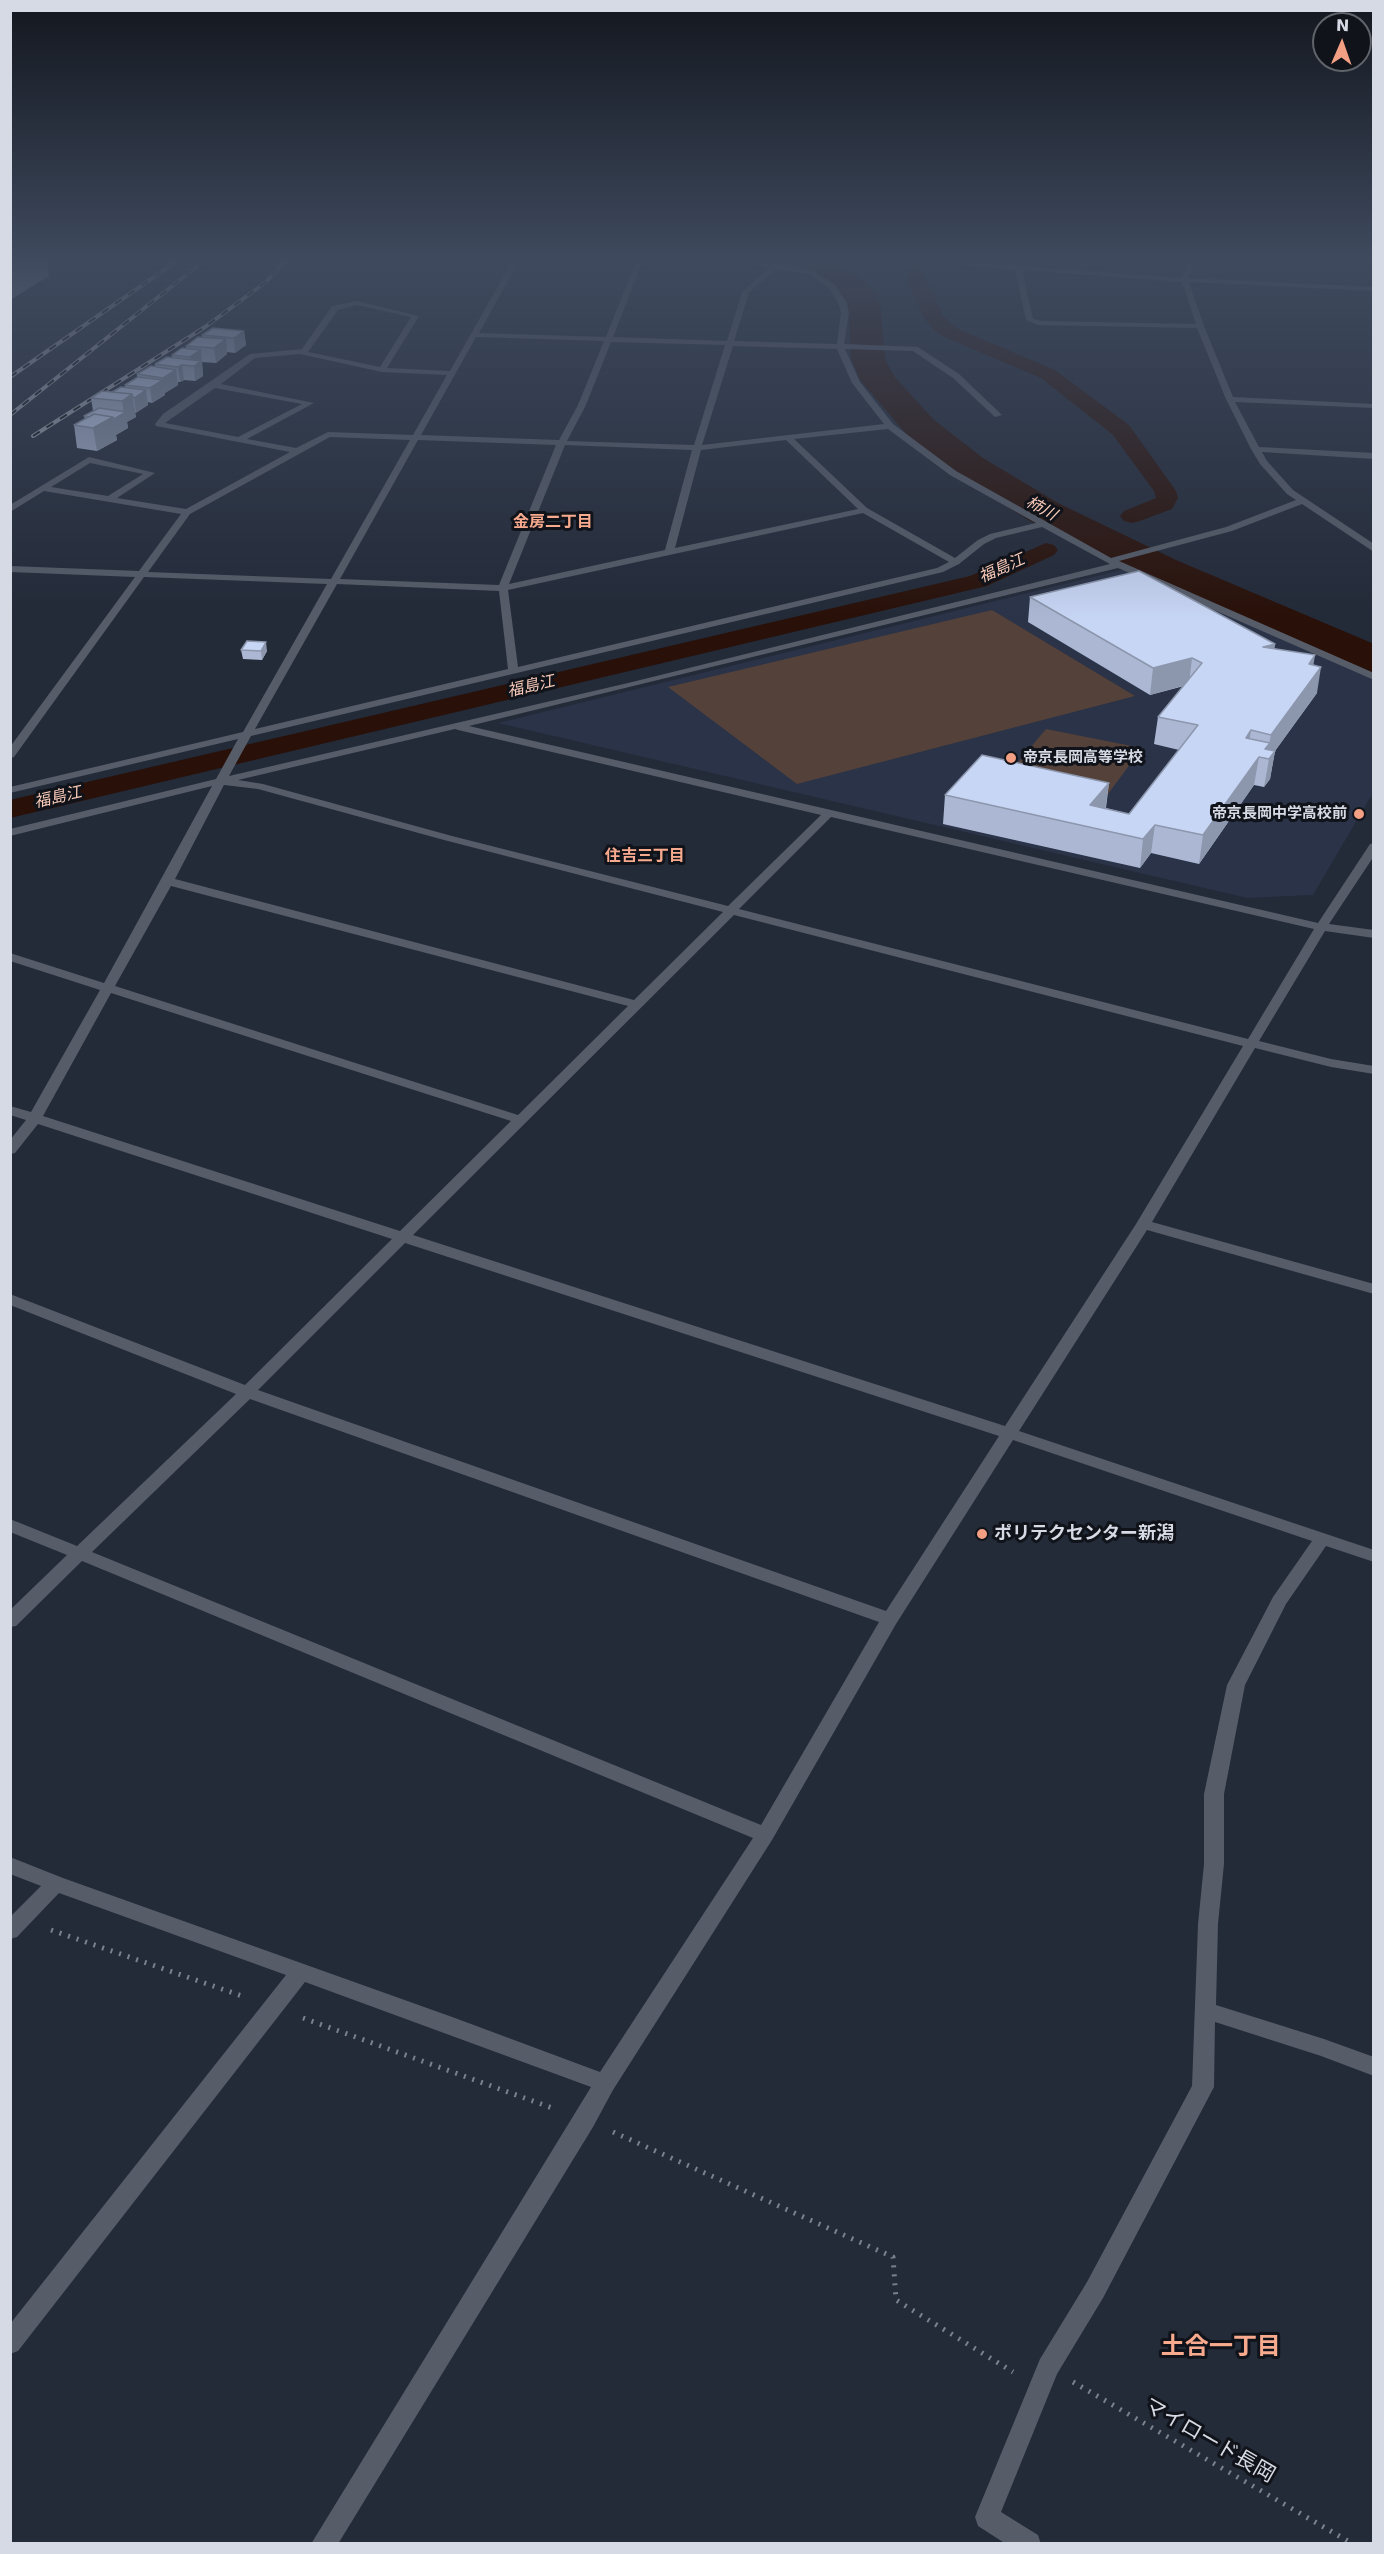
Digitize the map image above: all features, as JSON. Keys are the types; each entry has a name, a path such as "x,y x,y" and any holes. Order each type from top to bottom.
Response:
{"street":[{"path":"218,382 166,416 159,424 299,451"},
{"path":"10,1150 35,1118 168,881 223,776 448,382"},
{"path":"513,671 503,588 561,444 582,405 591,382"},
{"path":"669,553 697,448 718,382"},
{"path":"856,382 890,426 953,473 1043,524 1115,561 1374,677"},
{"path":"963,382 998,415"},
{"path":"1223,382 1255,449 1280,483 1302,501 1374,549"},
{"path":"214,385 310,403 240,439"},
{"path":"1230,399 1374,406"},
{"path":"10,754 187,512 328,434 697,448 890,426"},
{"path":"789,439 864,510 956,562"},
{"path":"1255,449 1374,456"},
{"path":"10,509 89,460 152,473 108,500"},
{"path":"45,489 187,512"},
{"path":"10,833 223,776 455,726 1115,561 1229,529 1302,501"},
{"path":"10,569 503,588 864,510"},
{"path":"10,790 928,572 956,562 981,542 993,536 1043,524"},
{"path":"455,726 1321,927 1374,934"},
{"path":"223,776 448,838 730,911 1253,1044 1331,1063 1374,1070"},
{"path":"10,1622 247,1392 828,814"},
{"path":"323,2544 585,2120 605,2083 765,1835 890,1619 1143,1224 1253,1044 1321,927 1374,846"},
{"path":"168,881 636,1004"},
{"path":"10,957 79,977 106,989 520,1120"},
{"path":"10,1110 1008,1433 1374,1556"},
{"path":"1143,1224 1374,1289"},
{"path":"10,1299 247,1392 890,1619"},
{"path":"10,1525 765,1835"},
{"path":"1029,2544 987,2517 1048,2367 1095,2290 1203,2087 1208,1924 1214,1864 1214,1794 1236,1685 1279,1601 1323,1538"},
{"path":"10,1865 56,1884 605,2083"},
{"path":"10,1931 56,1884"},
{"path":"10,2343 301,1971"},
{"path":"1205,2010 1324,2048 1374,2067"}],"path":[{"name":"マイロード長岡","path":"1048,2367 1353,2544"}],"shaded area":[{"name":"帝京長岡高等学校","path":"1130,568 1373,678 1373,793 1313,895 1247,898 498,723"},
{"path":"992,610 1135,696 797,784 668,687"},
{"path":"1046,729 1142,748 1108,794 1008,774"}],"building":[{"path":"130,382 159,382 150,388 125,385"},
{"path":"121,387 146,390 134,398 132,394 112,392"},
{"path":"102,391 132,394 122,401 91,398"},
{"path":"99,408 126,412 114,419 94,414 89,417 84,416"},
{"path":"94,414 113,417 93,428 74,425"},
{"path":"1139,571 1275,644 1263,647 1315,655 1309,664 1321,667 1271,735 1251,730 1246,738 1270,743 1265,749 1275,751 1269,759 1259,757 1203,835 1155,825 1143,839 945,795 982,755 1109,783 1090,805 1129,814 1198,725 1158,717 1202,663 1192,658 1153,668 1030,597"},
{"path":"247,641 266,642 261,651 241,650"}],"waterway":[{"name":"柿川","path":"880,382 921,428 969,466 1044,512 1161,569 1374,661"},
{"name":"福島江","path":"1059,382 1121,430 1165,491 1167,498 1164,504 1132,516"},
{"name":"福島江","path":"10,809 978,581 1046,550"}],"railway":[{"path":"10,415 51,382"},
{"path":"33,436 118,382"}],"place":[{"name":"帝京長岡高等学校","path":"1011,758"},
{"name":"帝京長岡中学高校前","path":"1359,814"},
{"name":"ポリテクセンター新潟","path":"982,1534"}],"district":[{"name":"金房二丁目","path":"553,523"},
{"name":"住吉三丁目","path":"645,857"},
{"name":"土合一丁目","path":"1221,2348"}]}
